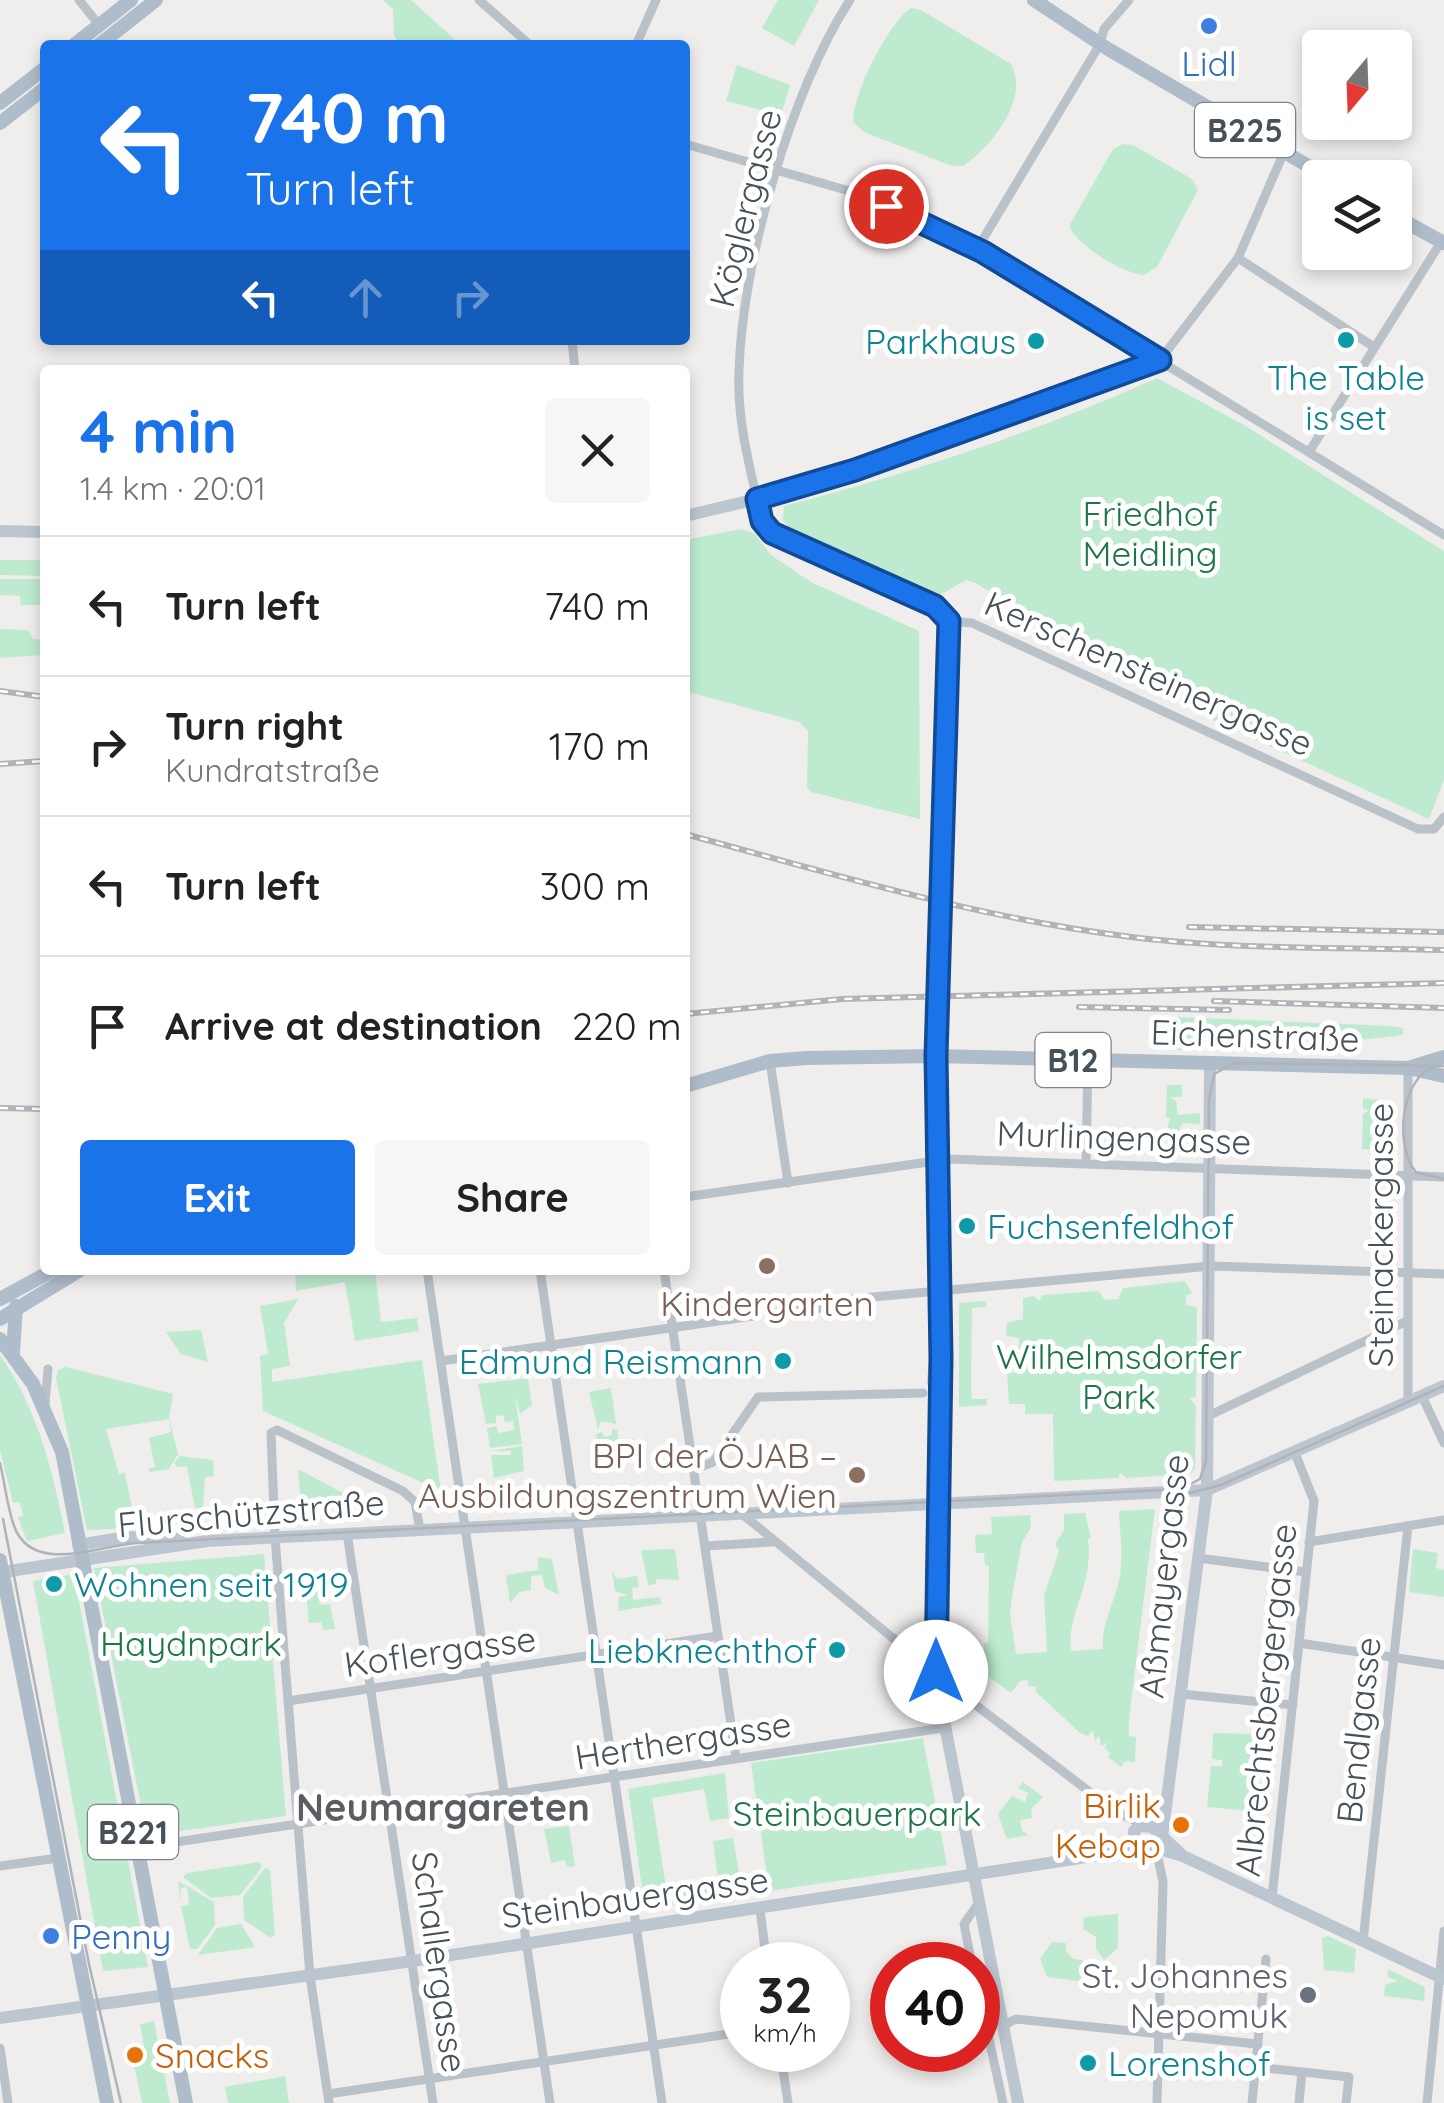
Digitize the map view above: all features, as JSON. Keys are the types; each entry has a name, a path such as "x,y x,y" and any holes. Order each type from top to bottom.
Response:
{"main road":[{"path":"80,40 131,0"},
{"path":"105,40 156,0"},
{"name":"B225","path":"1034,0 1100,44 1302,162"},
{"path":"0,104 40,72"},
{"path":"0,123 40,92"},
{"path":"1412,226 1443,243"},
{"name":"Eichenstraße","path":"690,1085 770,1061 936,1056 1408,1068 1444,1076"},
{"name":"Eichenstraße","path":"1408,1068 1444,1057"},
{"path":"0,1299 44,1275"},
{"path":"0,1318 71,1275"},
{"path":"0,1285 34,1280"},
{"path":"13,1353 16,1306"},
{"name":"B221","path":"0,1339 13,1353 45,1407 62,1452 186,2103"},
{"name":"B221","path":"1,1568 106,2103"}],"street":[{"path":"80,0 99,25"},
{"path":"479,0 524,40"},
{"path":"638,40 656,0"},
{"name":"Köglergasse","path":"757,499 743,432 738,370 754,261 806,86 850,0"},
{"path":"976,249 1100,44 1104,29 1129,0"},
{"path":"690,145 853,192 976,249 1444,535"},
{"path":"690,515 855,470 1160,360 1238,258 1284,152"},
{"path":"1309,452 1443,243"},
{"path":"1238,258 1374,347"},
{"name":"Kerschensteinergasse","path":"757,499 762,521 772,533 935,606 949,621 972,623 1409,825 1430,830 1440,826 1444,817"},
{"path":"5,532 40,532"},
{"path":"949,621 936,1056 937,1337 930,1393 937,1503 936,1672 942,1728 1018,2103"},
{"path":"1086,1162 1088,1060"},
{"path":"770,1061 788,1183"},
{"name":"Aßmayergasse","path":"1157,2103 1161,1845 1207,1490 1210,1063"},
{"name":"Steinackergasse","path":"1408,1068 1408,1402"},
{"name":"Murlingengasse","path":"690,1197 937,1160 1444,1176"},
{"path":"770,1313 816,1309 858,1298 1211,1266 1444,1274"},
{"path":"428,1275 550,2103"},
{"path":"541,1275 662,2103"},
{"path":"665,1275 736,1758"},
{"path":"441,1361 753,1316"},
{"path":"1208,1416 1406,1322"},
{"path":"45,1407 48,1369"},
{"path":"1207,1490 1444,1386"},
{"path":"693,1470 712,1462 758,1397 930,1393"},
{"path":"1422,1396 1444,1444"},
{"path":"420,1530 415,1502 403,1491 277,1430 269,1442 310,1976 328,2098 720,2035"},
{"name":"Albrechtsbergergasse","path":"1272,1898 1313,1494 1294,1453"},
{"name":"Flurschützstraße","path":"1,1568 79,1552 207,1541 1207,1490"},
{"path":"742,1513 772,1542 1116,1812 1139,1835 1440,1978"},
{"path":"1310,1542 1444,1520"},
{"name":"Bendlgasse","path":"1363,1941 1408,1526"},
{"name":"Schallergasse","path":"347,1533 434,2103"},
{"path":"705,1546 772,1542"},
{"path":"1198,1558 1306,1572"},
{"name":"Koflergasse","path":"288,1700 718,1636"},
{"path":"1299,1643 1443,1664"},
{"path":"1181,1694 1292,1705"},
{"name":"Herthergasse","path":"136,1848 942,1728"},
{"name":"Aßmayergasse","path":"1139,1835 1169,1795"},
{"path":"1139,1835 1161,1845"},
{"name":"Steinbauergasse","path":"0,2018 166,1998 1114,1856 1139,1835"},
{"path":"0,1866 58,1858"},
{"path":"968,1942 964,1924 980,1901"},
{"path":"760,1910 765,1942"},
{"path":"1427,2103 1444,1931"},
{"path":"1252,2103 1266,1959"},
{"path":"1004,2025 1016,2019 1257,2044"},
{"path":"0,2048 8,2103"},
{"path":"1255,2068 1348,2077 1346,2103"},
{"path":"783,2072 788,2103"},
{"path":"995,2072 1002,2103"},
{"path":"1299,2103 1302,2072"}],"green space":[{"path":"383,0 411,0 455,40 397,40 393,9"},
{"path":"778,0 819,0 794,46 762,28"},
{"path":"911,8 921,10 1011,64 1016,78 1012,107 1005,121 985,147 963,166 952,166 864,132 853,122 858,95 873,60 892,28"},
{"path":"737,65 790,85 781,115 726,101"},
{"path":"1133,145 1192,179 1198,190 1157,267 1144,275 1124,270 1101,257 1081,242 1069,226 1113,149"},
{"name":"Friedhof Meidling","path":"1157,378 1244,425 1444,551 1444,780 1429,819 1209,718 975,583 966,580 940,595 789,527 783,520 784,506 973,450"},
{"path":"741,529 755,534 771,555 811,582 919,631 920,819 811,792 807,787 808,731 799,722 690,692 690,539"},
{"path":"0,560 40,560 40,576 0,575"},
{"path":"0,579 40,579 40,605 21,605 20,596 0,595"},
{"path":"0,629 28,630 33,639 40,640 40,655 0,658"},
{"path":"1176,1017 1391,1026 1403,1028 1403,1035 1352,1041 1351,1034 1316,1039 1312,1032 1312,1037 1283,1039 1281,1033 1278,1038 1193,1029 1192,1050 1175,1050"},
{"path":"1167,1085 1182,1085 1182,1097 1170,1097 1176,1101 1178,1115 1200,1113 1200,1124 1182,1123 1177,1136 1165,1136 1170,1118 1166,1117"},
{"path":"1363,1098 1385,1101 1383,1150 1362,1149 1363,1114 1369,1110 1363,1109"},
{"path":"295,1275 376,1275 381,1322 417,1318 419,1331 355,1341 345,1282 296,1291"},
{"name":"Wilhelmsdorfer Park","path":"1185,1281 1192,1293 1186,1296 1186,1305 1197,1307 1196,1396 1190,1399 1196,1406 1195,1469 1190,1474 1126,1478 1120,1473 1118,1478 1054,1481 1053,1414 1025,1414 1025,1404 1009,1404 1007,1373 1019,1372 1019,1338 1006,1336 1007,1323 1023,1319 1023,1298 1034,1296 1039,1301 1042,1295 1099,1291 1104,1300 1118,1299 1123,1288"},
{"path":"298,1299 284,1323 290,1366 272,1369 272,1382 422,1360 441,1491 263,1411 260,1356 268,1354 260,1306"},
{"path":"986,1301 986,1307 972,1308 971,1389 972,1399 987,1399 987,1405 959,1407 959,1303"},
{"path":"201,1330 208,1362 181,1354 166,1332"},
{"path":"0,1355 42,1440 65,1533 27,1541 18,1517 23,1516 20,1502 13,1503 0,1450"},
{"path":"66,1367 173,1394 169,1418 178,1454 169,1469 150,1472 149,1468 155,1467 149,1438 171,1432 169,1419 106,1429 119,1474 125,1473 136,1528 87,1530 56,1378 58,1370"},
{"path":"528,1378 532,1405 520,1414 515,1395 522,1444 490,1448 487,1428 497,1426 498,1433 514,1430 513,1421 505,1422 503,1415 496,1416 496,1423 486,1424 478,1384"},
{"path":"611,1388 616,1424 601,1421 598,1429 589,1392"},
{"path":"612,1429 617,1430 622,1462 602,1466 596,1435 602,1431 604,1437 612,1435"},
{"path":"522,1446 524,1471 494,1478 491,1455 511,1455 511,1451 490,1451"},
{"path":"180,1456 213,1460 214,1476 205,1477 203,1508 195,1508 187,1466 177,1467 174,1463"},
{"path":"298,1469 345,1494 372,1498 370,1504 344,1498 301,1502"},
{"path":"1155,1509 1129,1719 1129,1736 1136,1737 1135,1762 1125,1761 1121,1767 1108,1757 1110,1753 1104,1748 1108,1742 1101,1746 1099,1735 1095,1741 1093,1730 1088,1736 1079,1732 1035,1691 1037,1687 1028,1686 1028,1680 1020,1681 1011,1693 972,1665 972,1659 984,1659 984,1643 988,1642 989,1566 985,1565 984,1553 976,1553 975,1535 992,1534 991,1517 1030,1515 1031,1528 1022,1542 1010,1614 1016,1654 1047,1652 1044,1595 1059,1551 1055,1544 1064,1530 1064,1514 1085,1513 1091,1538 1071,1651 1103,1649 1104,1630 1120,1575 1119,1511"},
{"path":"675,1549 679,1580 656,1579 656,1584 648,1585 641,1550"},
{"path":"1413,1549 1438,1553 1436,1568 1444,1570 1444,1597 1409,1592"},
{"name":"Haydnpark","path":"264,1554 286,1816 147,1836 94,1568"},
{"path":"538,1557 552,1559 559,1595 545,1588 542,1575 531,1576 531,1590 519,1592 510,1603 506,1575 538,1570"},
{"path":"612,1571 617,1579 637,1576 639,1587 632,1588 633,1600 660,1597 661,1604 618,1611 619,1597 627,1595 615,1591"},
{"path":"74,1574 148,1967 103,1971 33,1581"},
{"path":"318,1592 320,1605 330,1604 335,1629 323,1630 321,1622 309,1623 306,1593"},
{"path":"1213,1733 1259,1734 1250,1811 1207,1807 1211,1766 1222,1766 1222,1760 1212,1759"},
{"name":"Steinbauerpark","path":"923,1738 947,1865 769,1891 751,1763"},
{"path":"725,1773 729,1818 710,1821 704,1789 652,1798 667,1893 719,1886 713,1841 733,1838 743,1895 645,1909 628,1789"},
{"path":"1023,1782 1043,1797 1031,1809 1032,1818 1020,1820 1022,1831 1029,1835 1007,1839 998,1814 1012,1796 1025,1802 1028,1793 1018,1788"},
{"path":"569,1826 575,1866 567,1867 565,1860 551,1863 544,1829"},
{"path":"259,1862 262,1867 240,1895 211,1898 183,1877 187,1873"},
{"path":"265,1868 270,1870 275,1934 271,1938 244,1920 243,1897"},
{"path":"178,1881 214,1902 215,1925 197,1949 190,1949 181,1906 189,1905 187,1887 181,1888 181,1902"},
{"path":"1118,1914 1118,1948 1104,1960 1096,1949 1096,1937 1083,1929 1084,1917"},
{"path":"241,1924 255,1947 198,1955 217,1928"},
{"path":"1328,1936 1356,1949 1354,1973 1324,1970 1322,1938"},
{"path":"1052,1942 1066,1943 1066,1951 1073,1959 1082,1960 1087,1966 1082,1969 1085,1972 1089,1967 1092,1973 1078,1981 1047,1977 1040,1959"},
{"path":"1388,1969 1425,1987 1424,2001 1384,1996 1385,1985 1398,1981 1388,1977"},
{"path":"154,2021 170,2103 142,2103 133,2060 146,2057 140,2024"},
{"path":"285,2076 289,2103 228,2103 225,2087"}],"tram line":[{"path":"0,1463 14,1526 23,1541 51,1554 137,1543 1181,1489 1200,1479 1206,1461 1209,1101 1214,1074 1235,1063 1444,1066"},
{"path":"1437,1066 1415,1083 1408,1097 1403,1130 1409,1161 1416,1172 1444,1179"},
{"path":"1186,1494 1221,1485 1444,1386"},
{"path":"3,1519 89,1964 121,2103"}],"railway":[{"path":"0,691 40,696"},
{"path":"0,764 40,761"},
{"path":"690,835 903,892 1068,928 1203,944 1444,950"},
{"path":"1189,927 1444,932"},
{"path":"690,1014 842,999 1444,983"},
{"path":"1214,1001 1444,1008"},
{"path":"1079,1007 1229,1010"},
{"path":"0,1108 40,1109"}],"place":[{"name":"Lidl","path":"1209,26"},
{"name":"The Table is set","path":"1346,340"},
{"name":"Parkhaus","path":"1036,341"},
{"name":"Fuchsenfeldhof","path":"967,1226"},
{"name":"Kindergarten","path":"767,1266"},
{"name":"Edmund Reismann","path":"783,1361"},
{"name":"BPI der ÖJAB – Ausbildungszentrum Wien","path":"857,1475"},
{"name":"Wohnen seit 1919","path":"54,1584"},
{"name":"Liebknechthof","path":"837,1650"},
{"name":"Birlik Kebap","path":"1181,1825"},
{"name":"Penny","path":"51,1936"},
{"name":"St. Johannes Nepomuk","path":"1308,1995"},
{"name":"Snacks","path":"135,2055"},
{"name":"Lorenshof","path":"1088,2063"}],"district":[{"name":"Neumargareten","path":"443,1807"}],"route":[{"path":"886,206 983,252 1160,360 855,470 757,499 762,521 772,533 935,606 949,621 936,1056 937,1337 941,1358 937,1393 936,1672"}]}
